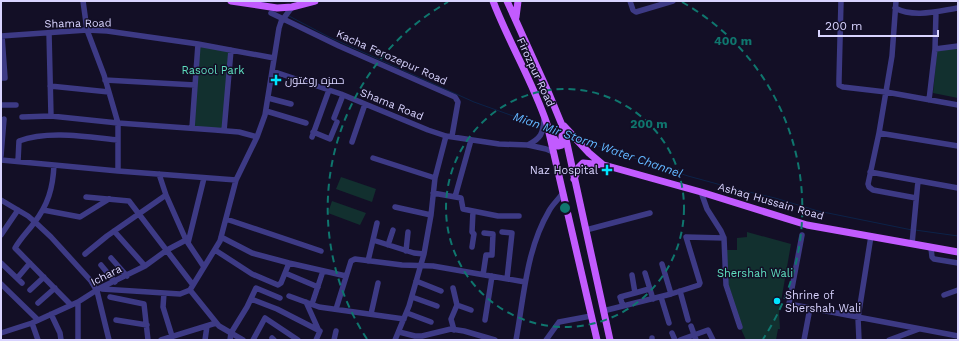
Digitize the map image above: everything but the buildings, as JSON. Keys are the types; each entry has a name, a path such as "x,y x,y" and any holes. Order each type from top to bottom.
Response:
{"main road":[{"path":"231,1 277,8 315,1"},
{"path":"487,1 498,14 501,6 508,3"},
{"name":"Firozpur Road","path":"493,1 542,108 545,128 553,152 591,316 598,340"},
{"path":"516,20 518,1"},
{"name":"Firozpur Road","path":"508,3 565,130 574,179 609,340"},
{"path":"542,108 550,123 556,144 560,146 562,143 559,116"},
{"name":"Ashaq Hussain Road","path":"565,130 596,160 604,165"},
{"name":"Ashaq Hussain Road","path":"574,179 579,167 583,164 604,165 700,192 807,225 958,252"}],"street":[{"path":"84,1 87,30 105,80 118,123 118,171"},
{"path":"630,1 633,10 636,12 673,1"},
{"path":"841,1 838,79 840,85 843,87 886,92 958,105"},
{"path":"896,1 892,56 879,133 868,184 871,190 916,198"},
{"name":"Kacha Ferozepur Road","path":"258,5 338,46 455,97 458,102 449,136 435,178 431,216 424,254 412,297 395,340"},
{"path":"98,290 180,294 192,287 215,250 221,237 236,180 257,137 266,111 279,28 292,6"},
{"path":"895,8 908,12 920,13 958,8"},
{"path":"929,100 935,48 936,12"},
{"path":"271,13 277,20 279,28"},
{"name":"Shama Road","path":"2,36 87,30 124,32 274,58"},
{"path":"49,33 51,116"},
{"path":"1,78 5,78 2,36"},
{"path":"192,128 198,44"},
{"path":"935,48 958,46"},
{"path":"224,131 231,50"},
{"name":"Shama Road","path":"272,71 343,95 428,130 471,140 499,144 528,145 553,152"},
{"path":"105,80 195,85"},
{"path":"50,86 109,92"},
{"path":"329,90 313,135 330,139 343,95"},
{"path":"268,98 291,104"},
{"path":"352,142 365,104"},
{"path":"1,105 16,105"},
{"path":"266,111 306,123"},
{"path":"22,117 51,116 118,123 239,132 257,137"},
{"path":"1,156 4,119"},
{"path":"528,145 538,139 545,128"},
{"path":"879,133 958,146"},
{"path":"18,161 19,143 21,140 48,135 118,140"},
{"path":"455,197 471,140"},
{"path":"373,158 435,178"},
{"path":"1,160 236,180"},
{"path":"54,165 51,192 43,210 15,248 71,305"},
{"path":"870,172 958,188"},
{"path":"159,174 166,195 187,241 204,267"},
{"path":"187,241 204,178"},
{"path":"912,244 918,181"},
{"path":"700,192 707,209 724,238 726,285 740,327"},
{"path":"433,193 462,198 462,209 498,216 519,216"},
{"path":"516,340 525,282 536,240 548,212 562,194"},
{"path":"85,254 114,231 166,195"},
{"path":"86,197 130,202 167,250 216,323 243,340"},
{"path":"43,210 80,217 109,199"},
{"path":"1,200 35,222 50,236 98,290 109,340"},
{"path":"395,206 431,216"},
{"path":"1,235 3,227 18,210"},
{"path":"472,211 472,232 474,234 472,247"},
{"path":"586,230 650,213"},
{"path":"226,219 321,251"},
{"path":"368,261 377,223"},
{"path":"388,245 393,230"},
{"path":"114,231 145,266"},
{"path":"406,251 408,232"},
{"path":"502,232 512,233 507,279"},
{"path":"483,275 486,255 492,255 493,234 484,234"},
{"path":"802,235 789,303 858,318 958,336"},
{"path":"859,340 858,318 871,236"},
{"path":"221,237 252,253 346,276"},
{"path":"603,311 661,297 700,284 686,237 724,238"},
{"name":"Ichara","path":"1,333 35,322 78,302 145,266 167,250 187,241"},
{"path":"376,241 406,251 424,254"},
{"path":"931,248 932,257 934,259 958,263"},
{"path":"215,250 252,274 278,285 280,284 285,273 287,262"},
{"path":"111,258 127,276"},
{"path":"336,310 351,261 355,259 402,265 421,265 525,282"},
{"path":"20,276 30,262"},
{"path":"1,263 22,283"},
{"path":"662,264 671,294"},
{"path":"101,265 115,282"},
{"path":"309,303 318,287 323,271"},
{"path":"285,273 318,287"},
{"path":"645,273 653,299"},
{"path":"485,320 492,276"},
{"path":"632,276 636,293"},
{"path":"30,290 44,277"},
{"path":"371,314 378,282"},
{"path":"416,282 441,291"},
{"path":"1,284 35,322 38,340"},
{"path":"38,303 55,288"},
{"path":"230,340 231,333 256,288 280,298"},
{"path":"453,288 457,305 451,319 454,330"},
{"path":"623,306 620,297 650,289"},
{"path":"944,294 958,290"},
{"path":"680,291 689,323 695,337"},
{"path":"164,293 162,308 172,336"},
{"path":"110,296 144,304 148,340"},
{"path":"289,296 319,307 371,314 405,316 431,322"},
{"path":"412,297 437,306"},
{"path":"661,297 668,323"},
{"path":"251,299 277,309 320,331"},
{"path":"78,302 78,340"},
{"path":"309,303 320,331 316,340"},
{"path":"457,305 471,310"},
{"path":"804,340 810,308"},
{"path":"51,314 60,333 61,340"},
{"path":"546,340 559,322 591,316"},
{"path":"253,340 265,318 298,340"},
{"path":"116,320 147,324"},
{"path":"161,340 216,323"},
{"path":"205,340 207,326"},
{"path":"889,340 919,329"},
{"path":"399,332 422,336 454,330 495,340"},
{"path":"680,340 695,337 708,330 713,340"},
{"path":"334,340 336,331"},
{"path":"183,340 184,333"},
{"path":"672,333 675,340"}],"green space":[{"name":"Rasool Park","path":"198,44 231,50 224,131 192,128"},
{"path":"958,48 958,98 933,93 937,51"},
{"path":"341,177 376,189 372,202 336,189"},
{"path":"332,201 366,213 360,225 328,213"},
{"name":"Shershah Wali","path":"747,232 791,244 779,313 780,329 778,329 776,340 746,340 726,285 725,250 737,250 737,238 747,237"}],"waterway":[{"name":"Mian Mir Storm Water Channel","path":"257,1 270,4"},
{"name":"Mian Mir Storm Water Channel","path":"289,16 329,37 474,102 541,126"},
{"name":"Mian Mir Storm Water Channel","path":"551,130 559,133"},
{"name":"Mian Mir Storm Water Channel","path":"583,141 688,176 736,189 775,198 818,211 912,230"},
{"name":"Mian Mir Storm Water Channel","path":"915,230 958,236"}],"place":[{"name":"حمزه روغتون","path":"276,80"},
{"name":"Naz Hospital","path":"607,170"},
{"name":"Shrine of Shershah Wali","path":"777,301"}]}
